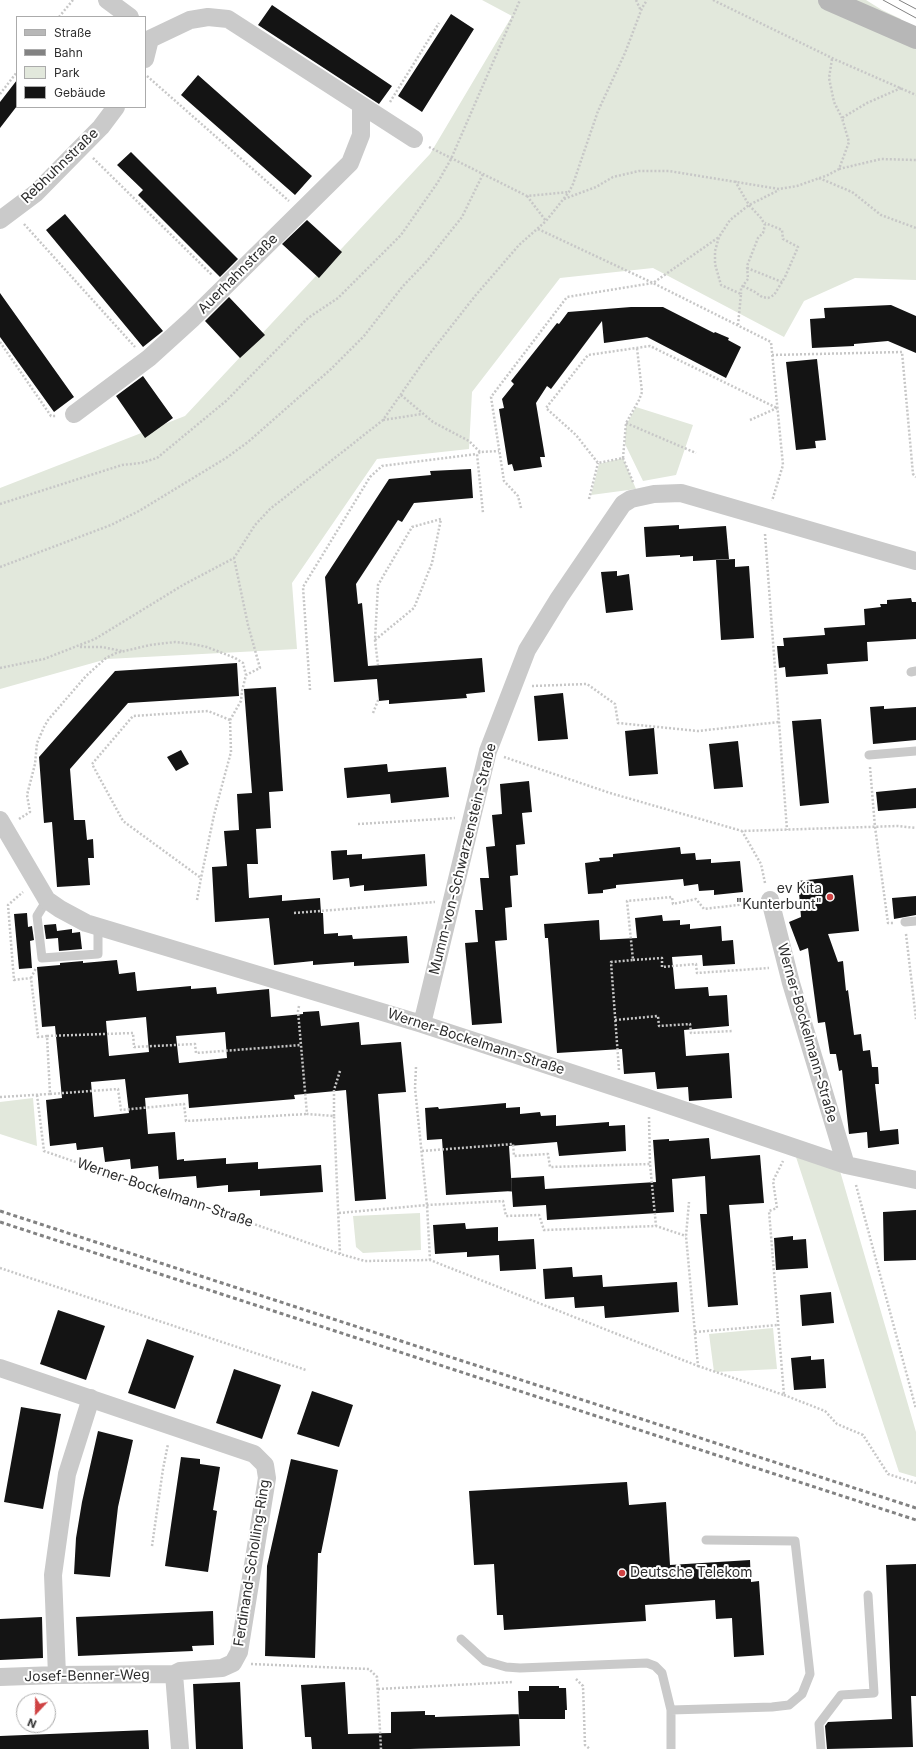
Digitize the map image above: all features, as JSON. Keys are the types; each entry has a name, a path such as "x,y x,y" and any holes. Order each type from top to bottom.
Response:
{"main road":[{"path":"829,0 916,38"}],"street":[{"path":"107,0 129,16"},
{"path":"146,51 148,34 190,20 208,17 228,19 414,139"},
{"name":"Auerhahnstraße","path":"74,414 149,358 165,344 350,162 361,135 361,106"},
{"name":"Rebhuhnstraße","path":"6,215 36,193 101,127 115,108"},
{"name":"Mumm-von-Schwarzenstein-Straße","path":"422,1024 488,751 527,650 600,536 623,504 640,497 654,494 681,493 916,561"},
{"name":"Werner-Bockelmann-Straße","path":"2,824 47,900 73,917 98,928 422,1024 620,1088 849,1166 916,1180"},
{"name":"Werner-Bockelmann-Straße","path":"770,900 787,967 849,1166"},
{"name":"Ferdinand-Scholling-Ring","path":"0,1368 254,1454 265,1465 267,1478 239,1652 233,1663 222,1668 180,1670 174,1674"},
{"path":"57,1675 53,1575 67,1474 91,1398"},
{"path":"174,1674 180,1749"},
{"name":"Josef-Benner-Weg","path":"0,1677 174,1674"}],"lane":[{"path":"869,755 916,751"},
{"path":"47,900 37,916 42,958 98,954 98,928"},
{"path":"905,922 916,921"},
{"path":"671,1710 772,1707 789,1705 802,1694 810,1674 795,1541 706,1540"},
{"path":"821,1749 819,1724 841,1695 874,1693 868,1595"},
{"path":"460,1639 485,1661 506,1667 520,1668 647,1663 655,1666 662,1673 671,1710 671,1749"}],"path":[{"path":"60,16 72,0"},
{"path":"0,504 115,467 141,463 157,458 226,401 308,318 338,298 401,235 438,182 451,158 520,0"},
{"path":"636,0 641,12"},
{"path":"0,668 44,659 78,647 95,639 183,586 234,558 255,525 270,509 383,420 424,361 474,296 519,246 546,221 569,192 596,117 647,0"},
{"path":"712,0 832,58 916,95"},
{"path":"380,118 439,23"},
{"path":"832,58 829,78 834,102 842,118 849,142 839,169"},
{"path":"0,94 16,73"},
{"path":"146,75 293,204"},
{"path":"842,118 868,103 901,88"},
{"path":"414,139 527,196 546,221"},
{"path":"81,147 216,278"},
{"path":"741,294 724,287 720,283 714,258 720,237 730,220 749,205 779,189 796,186 839,169 882,159 916,160"},
{"path":"562,200 596,187 613,177 639,171 669,171 779,189"},
{"path":"0,567 111,524 139,511 226,458 248,442 332,369 364,336 462,217 483,174"},
{"path":"818,178 852,192 881,215 916,228"},
{"path":"735,181 749,205 765,223 782,230 782,239 798,246 782,282 774,295 768,298 762,297 756,292 743,286"},
{"path":"527,196 569,192"},
{"path":"6,215 138,350"},
{"path":"738,325 741,294 743,286 748,279 747,268 758,238 764,230 765,223"},
{"path":"538,229 653,283 771,342 783,465 764,529 787,830"},
{"path":"521,508 518,496 504,481 491,397 567,297 653,283 720,237"},
{"path":"747,268 782,282"},
{"path":"0,342 51,416"},
{"path":"598,463 576,435 546,408 588,355 650,346 777,408"},
{"path":"637,348 642,392 640,400 626,423 623,458 640,497"},
{"path":"772,355 902,352 913,474 916,477"},
{"path":"401,395 422,414 442,427 469,441 480,452"},
{"path":"750,420 777,408"},
{"path":"383,420 422,414"},
{"path":"626,423 696,453"},
{"path":"310,690 303,587 370,477 382,466 477,454 480,452 499,451"},
{"path":"477,454 483,513"},
{"path":"598,463 623,458"},
{"path":"589,499 598,463"},
{"path":"375,640 414,608 432,563 441,519 412,527 378,585 375,640 378,666"},
{"path":"234,558 248,625 260,668 246,675"},
{"path":"2,824 30,812 27,795 35,764 37,743 48,720 96,666 112,655 123,651 150,645 175,642 208,647 222,651 243,663 246,675 241,701 230,720 230,752 214,815 197,900"},
{"path":"78,647 102,647 123,651"},
{"path":"513,687 587,684 615,704 618,723 698,731 779,722"},
{"path":"373,713 379,698"},
{"path":"201,878 124,821 92,764 133,716 208,711 230,720"},
{"path":"488,751 610,793 742,831 898,826 916,828"},
{"path":"869,755 875,827 888,923 905,922 916,1018"},
{"path":"358,824 472,817"},
{"path":"633,960 626,901 672,897 673,904 696,899 704,910 770,900 760,864 742,831"},
{"path":"36,882 8,905 14,980 31,978 38,1037 133,1033 134,1047 196,1044 196,1054 301,1045"},
{"path":"294,913 452,900"},
{"path":"620,1088 611,962 662,958 662,967 696,964 697,973 787,967"},
{"path":"303,988 298,1011 307,1114"},
{"path":"615,1020 658,1016 660,1026 690,1024 691,1033 733,1031"},
{"path":"47,1036 50,1094"},
{"path":"416,1067 415,1088 427,1205 430,1260"},
{"path":"340,1071 334,1090 334,1116 340,1213 340,1254"},
{"path":"0,1097 118,1090 121,1110 184,1104 186,1120 307,1114 334,1116"},
{"name":"Werner-Bockelmann-Straße","path":"37,1094 44,1151 340,1254 365,1261 430,1260 698,1366 784,1395 825,1411 837,1424 863,1435 888,1474 916,1482"},
{"path":"648,1098 650,1164 656,1226"},
{"path":"422,1151 513,1144 514,1156 548,1154 550,1167 650,1164"},
{"path":"784,1395 769,1211 777,1208 773,1181 790,1146"},
{"path":"849,1166 916,1409"},
{"path":"340,1213 427,1205 503,1201 506,1216 539,1215 544,1230 656,1226 686,1236"},
{"path":"689,1202 686,1236 698,1366"},
{"path":"0,1268 306,1370"},
{"path":"695,1332 778,1325"},
{"path":"152,1546 163,1469 172,1426"},
{"path":"233,1663 368,1668 377,1677 381,1749"},
{"path":"568,1680 576,1679 583,1686 585,1745 590,1749"},
{"path":"378,1689 521,1682"}],"green space":[{"path":"482,0 829,0 916,38 916,280 855,278 804,301 784,337 653,268 560,278 472,392 469,449 377,459 292,583 297,649 107,659 0,689 0,488 185,416 430,154 512,16"},
{"path":"846,0 866,0 901,19 898,24"},
{"path":"636,407 693,425 676,475 643,481 625,444 626,425"},
{"path":"623,458 636,489 591,495 599,464"},
{"path":"33,1098 37,1146 0,1134 0,1102"},
{"path":"796,1157 840,1171 916,1432 916,1477 899,1472"},
{"path":"420,1213 421,1250 363,1253 356,1247 353,1216"},
{"path":"773,1328 777,1369 714,1372 709,1334"}],"building":[{"path":"272,5 392,86 379,104 258,25"},
{"path":"451,14 474,29 422,112 398,96"},
{"path":"198,75 312,176 295,195 181,95"},
{"path":"16,81 16,107 0,128 0,102"},
{"path":"131,152 238,259 220,277 138,195 143,190 117,165"},
{"path":"65,214 163,331 143,347 46,230"},
{"path":"307,220 342,252 319,278 282,244"},
{"path":"0,293 74,397 54,412 0,337"},
{"path":"229,297 265,335 240,358 205,321"},
{"path":"891,305 916,316 916,353 888,341 854,344 854,346 812,348 810,319 825,318 824,308"},
{"path":"631,307 663,307 714,333 715,332 729,338 728,340 741,347 726,378 647,337 604,343 602,321 551,389 547,386 536,403 545,457 540,457 542,467 514,471 512,464 508,465 499,409 504,408 502,399 514,384 511,381 557,323 559,324 568,312"},
{"path":"817,359 826,440 815,441 816,448 796,450 786,362"},
{"path":"143,376 173,418 145,438 116,396"},
{"path":"471,469 473,498 414,503 402,522 398,520 356,584 358,604 362,603 368,666 482,658 485,692 466,694 467,698 389,704 389,700 379,701 377,679 334,682 325,577 389,479 431,475 430,471"},
{"path":"679,525 679,529 726,526 729,559 693,561 693,556 680,557 680,555 646,557 644,527"},
{"path":"735,559 735,567 749,566 754,638 721,640 716,560"},
{"path":"617,571 617,576 629,574 633,610 606,613 601,572"},
{"path":"911,598 912,602 916,602 916,639 867,642 868,661 827,664 828,674 786,677 785,667 779,668 777,646 784,646 783,638 825,635 824,628 865,625 864,609 881,607 880,604 887,604 887,600"},
{"path":"237,663 239,696 128,703 70,769 74,820 85,820 87,840 93,839 94,858 88,858 90,885 57,887 52,822 44,823 39,757 115,671"},
{"path":"276,687 283,791 269,792 271,828 256,829 258,864 247,864 249,898 282,895 282,901 320,898 321,913 323,913 324,934 338,933 338,936 352,935 353,939 407,936 409,963 354,966 354,962 313,965 313,961 274,965 269,918 215,922 212,867 227,866 224,831 239,830 237,794 252,793 244,689"},
{"path":"563,693 568,739 538,741 534,696"},
{"path":"884,706 884,709 916,707 916,740 873,744 870,707"},
{"path":"821,719 829,803 800,806 792,721"},
{"path":"654,728 658,774 629,776 625,731"},
{"path":"738,741 743,787 714,789 709,744"},
{"path":"181,750 189,764 176,771 167,757"},
{"path":"387,764 388,772 446,767 449,797 391,803 390,794 347,798 344,768"},
{"path":"529,781 532,812 522,813 525,844 516,845 518,875 510,876 512,907 505,908 507,940 495,941 502,1023 472,1025 465,943 478,942 475,910 483,910 480,878 489,878 486,847 495,846 492,815 502,814 500,784"},
{"path":"916,788 916,808 878,811 876,792"},
{"path":"680,847 681,854 695,853 696,860 711,859 711,863 740,861 743,892 714,895 714,890 699,891 698,884 684,886 683,879 616,885 616,888 603,890 603,893 588,894 585,863 600,861 599,858 613,857 613,854"},
{"path":"347,850 347,855 362,854 362,859 425,854 427,886 364,891 364,885 350,887 349,878 333,880 331,851"},
{"path":"853,875 859,931 828,934 838,962 843,961 846,991 848,990 854,1035 861,1034 863,1051 870,1050 872,1067 878,1067 879,1084 875,1084 880,1131 898,1129 899,1144 868,1148 867,1132 849,1134 842,1070 839,1071 836,1054 830,1054 825,1022 818,1023 808,948 800,951 789,922 801,917 798,881"},
{"path":"916,896 916,915 894,919 892,898"},
{"path":"27,913 28,927 32,926 34,940 30,941 32,968 19,969 14,914"},
{"path":"662,915 663,921 680,920 680,925 690,924 690,929 721,926 722,941 733,940 735,964 703,966 702,955 672,957 675,989 708,987 709,996 727,995 729,1026 684,1030 686,1056 729,1053 732,1098 689,1101 688,1087 657,1089 655,1072 624,1074 622,1049 557,1053 548,938 545,938 544,924 599,920 600,940 637,938 635,918"},
{"path":"56,924 57,931 72,929 72,933 80,932 82,949 59,951 58,938 46,939 44,925"},
{"path":"117,960 119,974 135,972 137,991 191,986 191,989 216,987 217,994 269,989 271,1017 319,1011 321,1026 359,1022 361,1045 401,1042 406,1092 378,1094 386,1199 355,1201 346,1090 294,1095 295,1099 189,1108 188,1094 145,1098 148,1134 175,1132 177,1160 184,1159 184,1161 226,1158 226,1164 258,1162 258,1169 321,1165 323,1192 260,1196 260,1190 228,1192 228,1185 197,1188 196,1176 159,1179 158,1166 131,1169 130,1159 105,1162 103,1147 77,1150 76,1143 50,1146 46,1100 62,1098 55,1026 42,1027 37,967 83,961 83,963","holes":["146,1017 149,1052 109,1056 106,1021","225,1032 227,1058 179,1063 176,1036","125,1079 129,1113 94,1117 91,1082"]},
{"path":"506,1103 506,1108 520,1107 520,1114 540,1112 541,1116 556,1115 556,1126 609,1122 609,1126 625,1125 626,1151 559,1156 557,1142 509,1146 512,1191 446,1195 442,1139 427,1140 425,1108 438,1107 439,1109"},
{"path":"709,1138 711,1159 760,1155 764,1203 729,1205 738,1305 708,1307 700,1214 707,1214 705,1176 672,1179 674,1212 547,1220 546,1205 513,1207 511,1178 544,1176 545,1189 656,1182 653,1140 669,1139 669,1141"},
{"path":"916,1210 916,1260 884,1261 883,1212"},
{"path":"465,1223 466,1229 498,1227 498,1241 534,1239 536,1269 500,1271 499,1255 467,1257 467,1252 435,1254 433,1225"},
{"path":"793,1236 793,1240 806,1239 808,1268 776,1270 774,1238"},
{"path":"572,1267 573,1277 602,1275 603,1287 677,1282 679,1312 605,1318 604,1306 575,1308 574,1297 545,1299 543,1269"},
{"path":"831,1292 834,1323 802,1326 800,1295"},
{"path":"58,1310 105,1326 86,1380 40,1364"},
{"path":"147,1339 194,1356 175,1409 128,1393"},
{"path":"811,1356 811,1360 824,1359 826,1388 794,1390 791,1358"},
{"path":"234,1369 281,1385 262,1439 216,1423"},
{"path":"312,1391 353,1405 339,1447 297,1434"},
{"path":"21,1407 61,1414 43,1509 4,1502"},
{"path":"98,1431 133,1440 118,1507 110,1577 74,1574 76,1538 82,1502"},
{"path":"181,1457 200,1459 200,1464 220,1467 213,1510 217,1511 208,1572 165,1566"},
{"path":"291,1459 338,1470 321,1553 318,1553 315,1658 265,1656 267,1566"},
{"name":"Deutsche Telekom","path":"627,1482 629,1505 666,1502 670,1565 750,1560 751,1582 759,1581 764,1655 734,1657 732,1618 716,1619 715,1600 645,1605 646,1621 504,1630 503,1615 497,1615 494,1564 474,1565 469,1491"},
{"path":"916,1564 916,1696 911,1696 913,1747 827,1749 825,1726 828,1722 892,1719 886,1565"},
{"path":"213,1611 214,1645 192,1646 193,1651 78,1656 76,1617"},
{"path":"42,1617 43,1658 0,1660 0,1619"},
{"path":"240,1682 243,1749 196,1749 193,1684"},
{"path":"345,1682 348,1734 391,1733 391,1712 425,1711 425,1715 435,1715 435,1717 519,1714 520,1746 410,1749 312,1749 311,1737 305,1737 301,1685"},
{"path":"529,1686 559,1686 559,1688 566,1688 567,1710 565,1710 565,1719 519,1719 518,1691 529,1691"},
{"path":"148,1730 149,1749 0,1749 0,1736"}],"tram line":[{"path":"883,0 916,18"},
{"path":"899,0 916,9"}],"railway":[{"path":"0,1211 916,1508"},
{"path":"0,1222 916,1520"}],"place":[{"name":"ev Kita \"Kunterbunt\"","path":"830,897"},
{"name":"Deutsche Telekom","path":"622,1573"}]}
